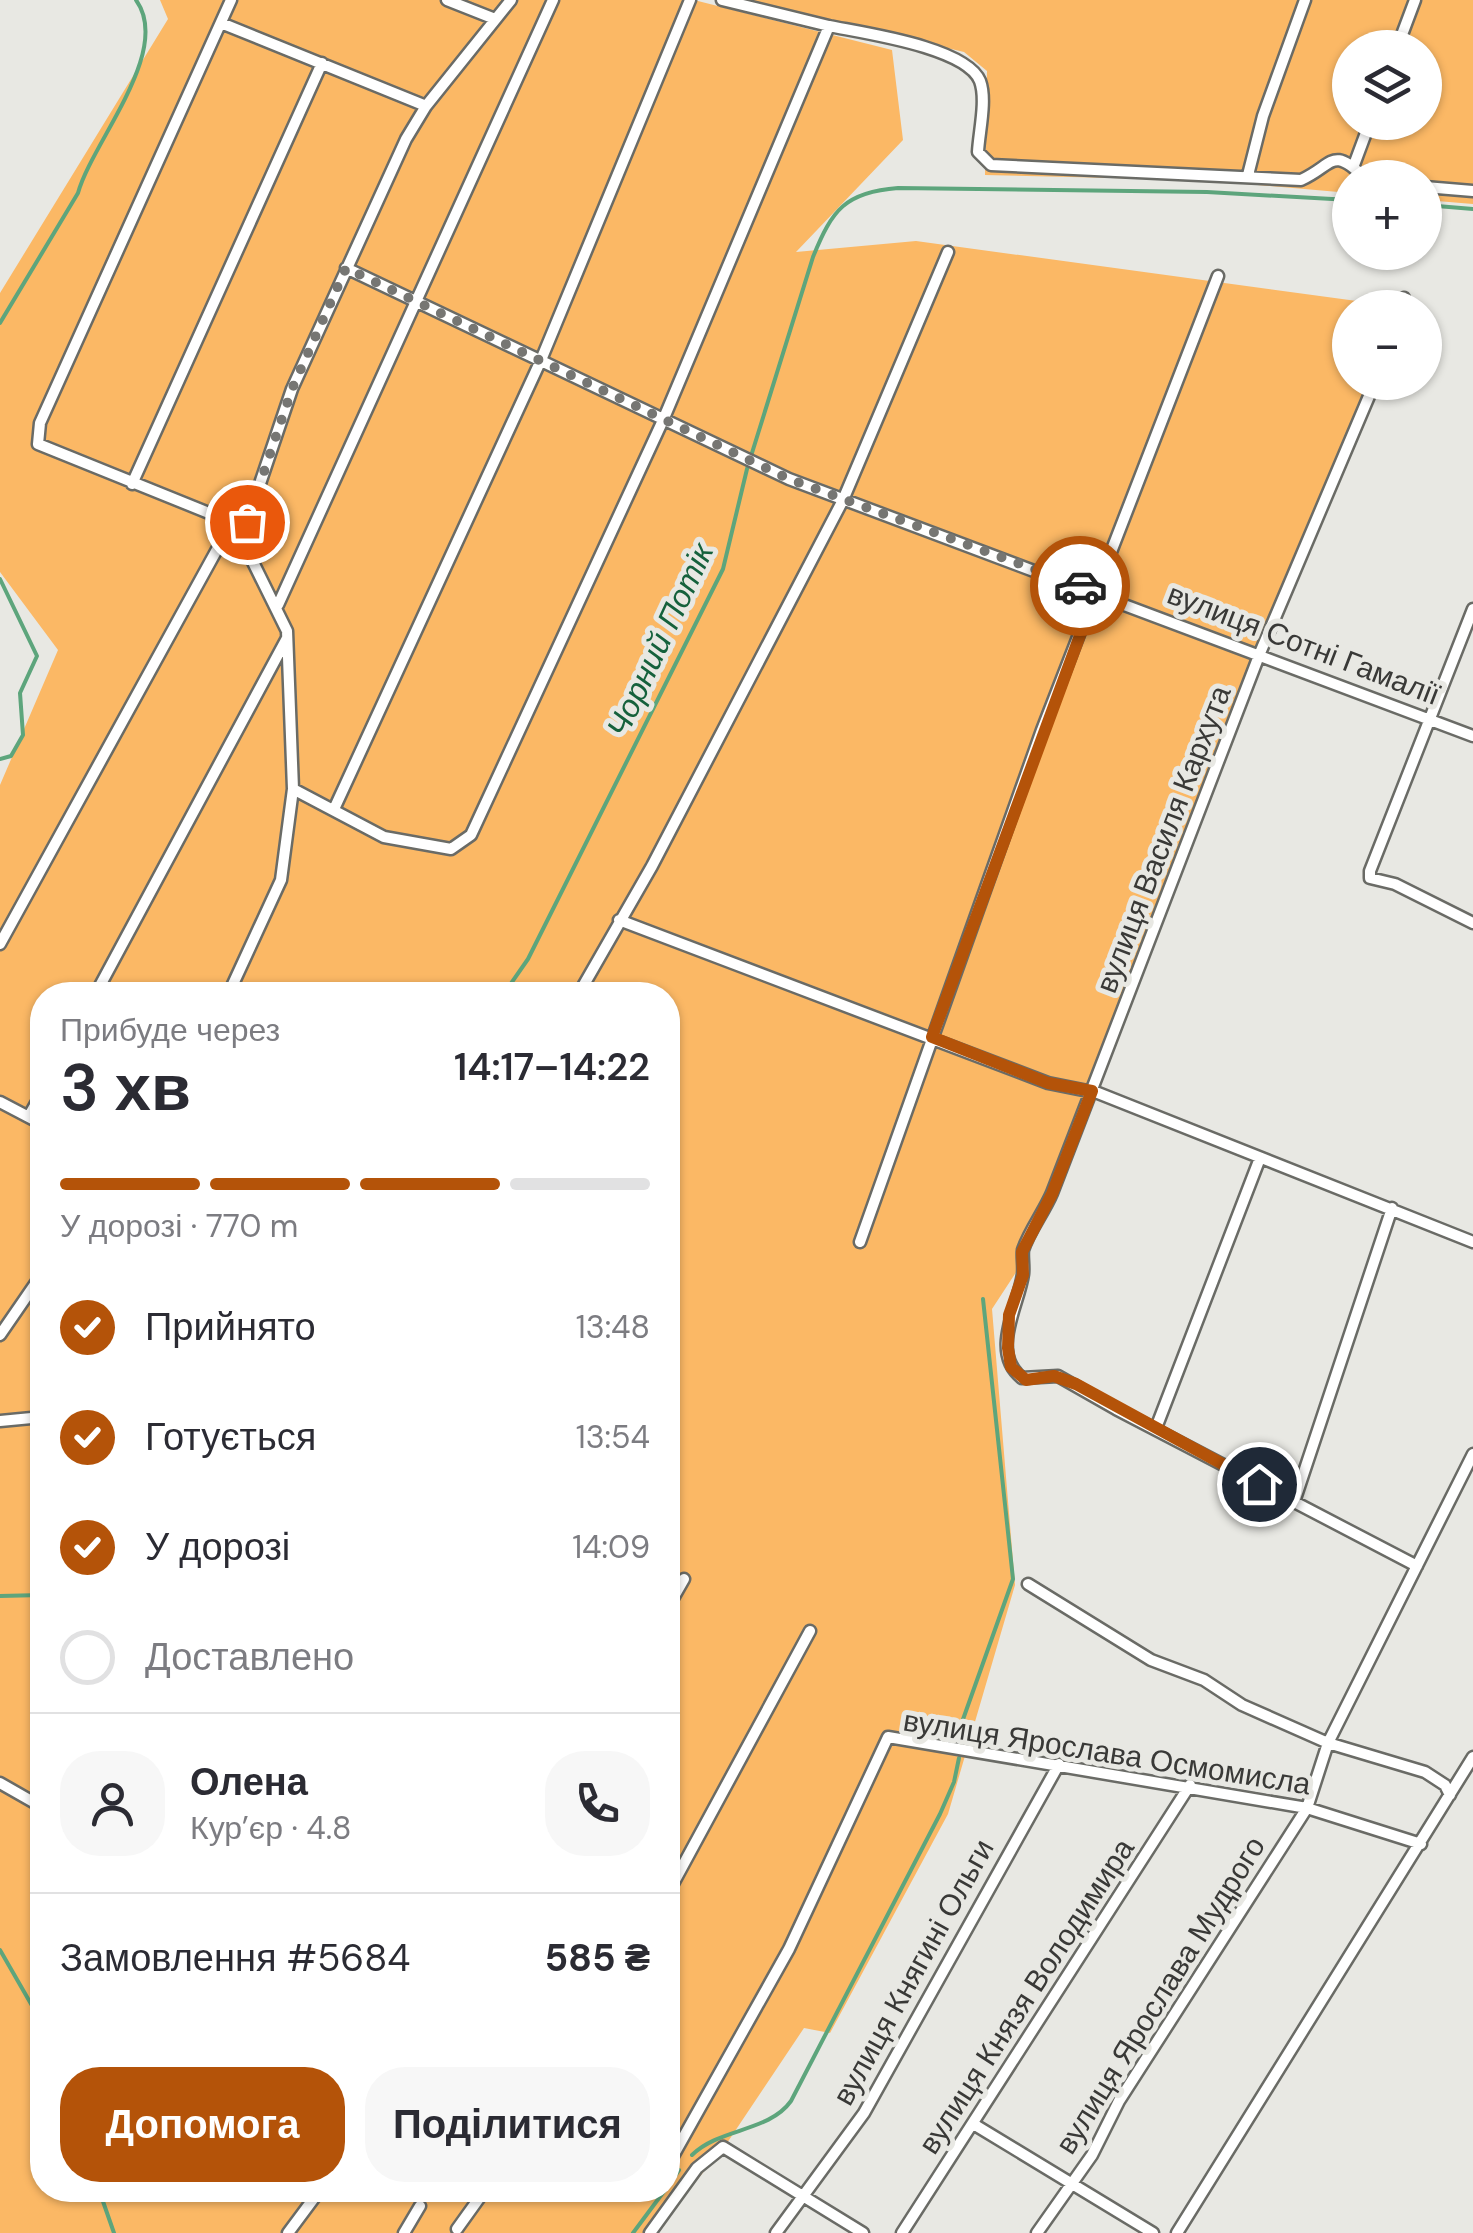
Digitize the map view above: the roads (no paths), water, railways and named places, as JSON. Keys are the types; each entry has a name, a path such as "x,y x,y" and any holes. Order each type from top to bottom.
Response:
{"street":[{"path":"231,0 40,424 38,444 246,528"},
{"path":"448,0 495,19"},
{"path":"234,982 281,880 293,789 288,637 278,606 254,566 246,528 257,482 292,389 346,268 426,106 512,0"},
{"path":"278,606 553,0"},
{"path":"334,808 541,360 690,0"},
{"path":"722,0 946,54 971,67 982,89 978,152 991,165 1301,180 1335,160"},
{"path":"1248,175 1263,116 1305,0"},
{"path":"1404,30 1415,0"},
{"path":"220,23 426,106"},
{"path":"293,789 384,836 451,849 465,843 664,418 829,26"},
{"path":"132,484 322,64"},
{"path":"1442,188 1473,191"},
{"path":"585,982 652,866 842,500 948,252"},
{"name":"вулиця Сотні Гамалії","path":"346,268 842,500 1260,653 1473,736"},
{"path":"860,1242 1096,592 1218,276"},
{"name":"вулиця Василя Кархута","path":"1156,1428 1062,1378 1026,1380 1017,1374 1009,1361 1009,1315 1023,1275 1022,1252 1052,1194 1260,653 1367,400"},
{"path":"0,944 231,524"},
{"path":"1473,609 1370,878 1394,884 1473,923"},
{"path":"102,982 288,637"},
{"path":"619,920 1048,1083 1092,1091 1473,1242"},
{"path":"0,1102 29,1116"},
{"path":"1260,1158 1156,1428 1418,1566"},
{"path":"1294,1502 1392,1208"},
{"path":"0,1335 30,1291"},
{"path":"0,1420 30,1418"},
{"name":"вулиця Ярослава Мудрого","path":"1037,2233 1092,2155 1118,2101 1307,1808 1328,1744 1473,1454"},
{"path":"680,1586 684,1579"},
{"path":"1028,1584 1151,1660 1204,1680 1242,1705 1328,1744 1425,1772 1445,1785 1450,1795"},
{"path":"680,1871 810,1631"},
{"name":"вулиця Ярослава Осмомисла","path":"680,2137 789,1949 888,1737 1307,1808 1421,1844"},
{"path":"1178,2233 1473,1757"},
{"name":"вулиця Княгині Ольги","path":"776,2233 864,2113 1059,1764"},
{"path":"0,1783 30,1801"},
{"name":"вулиця Князя Володимира","path":"902,2233 1190,1786"},
{"path":"974,2125 1152,2233"},
{"path":"680,2192 714,2150 730,2148 863,2233"},
{"path":"288,2233 311,2202"},
{"path":"457,2229 476,2202"},
{"path":"650,2233 672,2202"},
{"path":"404,2233 420,2206"}],"waterway":[{"path":"0,323 78,193 138,70 145,44 145,21 136,0"},
{"name":"Чорний Потік","path":"512,982 528,959 723,569 747,469 813,257 827,227 843,206 865,194 898,188 1207,192 1332,199"},
{"name":"Чорний Потік","path":"1442,206 1473,209"},
{"path":"0,579 37,656 20,693 23,735 11,756 0,759"},
{"path":"956,1739 1013,1579 983,1299"},
{"name":"Чорний Потік","path":"0,1596 30,1595"},
{"path":"692,2155 703,2146 770,2119 791,2101 940,1814 959,1758"},
{"name":"Чорний Потік","path":"0,1950 30,2002"},
{"name":"Чорний Потік","path":"103,2202 114,2233"},
{"path":"633,2233 656,2202"}]}
